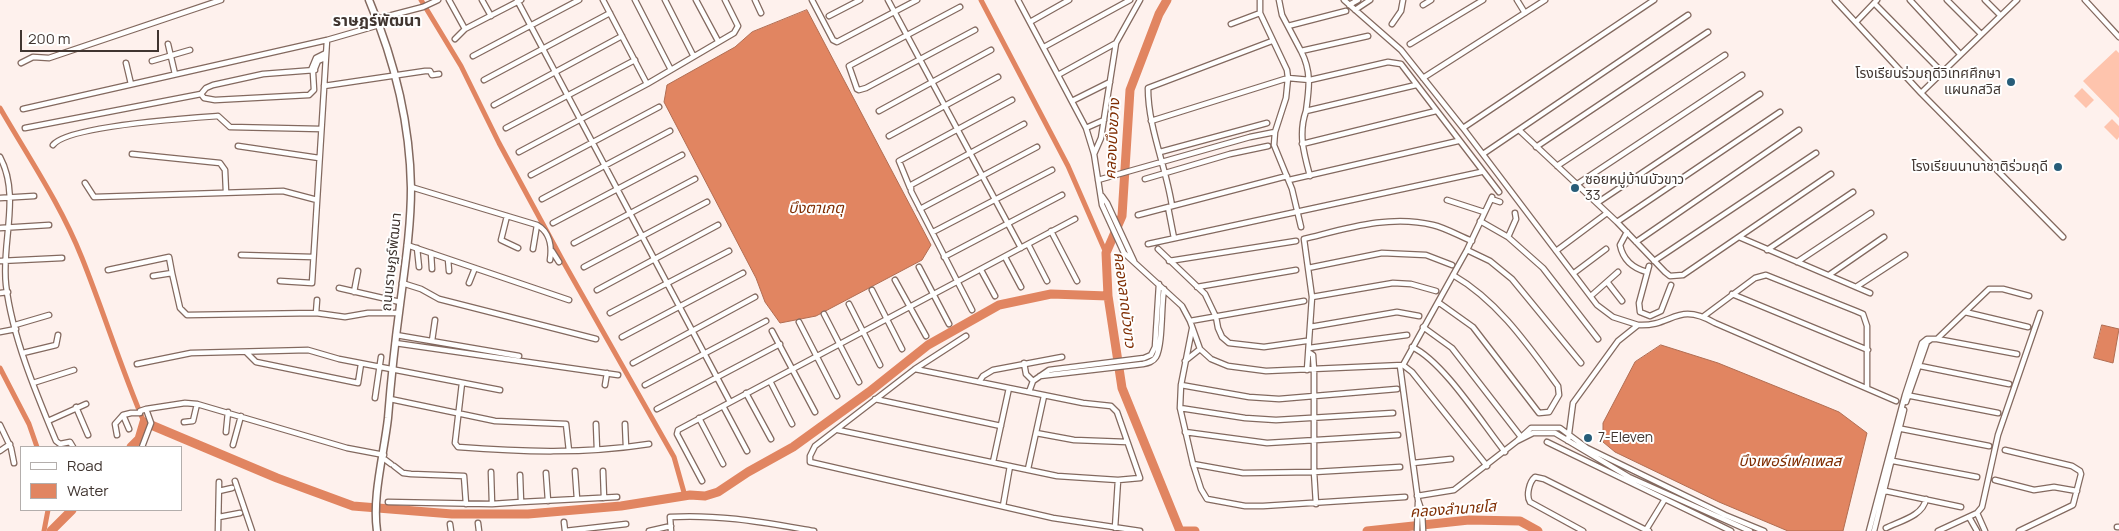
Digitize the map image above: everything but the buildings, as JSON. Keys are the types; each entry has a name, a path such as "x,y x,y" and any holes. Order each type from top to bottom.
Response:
{"street":[{"path":"20,63 33,57 49,58 221,0"},
{"name":"ถนนราษฏร์พัฒนา","path":"369,0 396,75 409,151 411,187 407,244 384,457 376,500 375,519 377,531"},
{"path":"23,109 326,40 423,7 438,0"},
{"path":"449,0 465,30"},
{"path":"482,0 491,16"},
{"path":"473,56 579,0"},
{"path":"603,0 647,84"},
{"path":"635,0 670,68"},
{"path":"665,0 693,55"},
{"path":"696,0 718,42"},
{"path":"519,152 647,84 670,68 718,42 738,28 725,0"},
{"path":"755,0 761,13"},
{"path":"812,0 835,41 917,0"},
{"path":"829,16 860,0"},
{"path":"888,0 1020,248"},
{"path":"1018,0 1086,128 1094,154 1101,195 1126,252 1182,306 1190,320 1200,350 1211,359 1228,366 1247,370 1314,370 1401,366 1412,372 1487,466"},
{"path":"1030,22 1070,0"},
{"path":"1044,47 1130,0"},
{"path":"1094,154 1101,138 1116,43 1140,0"},
{"path":"1267,0 1261,1 1260,13 1288,78 1286,98 1275,132 1274,145 1288,178 1301,228"},
{"path":"1279,0 1282,14 1309,69 1310,80 1306,111 1302,123 1302,144 1310,176"},
{"path":"1344,0 1401,50 1464,128 1601,308 1613,317 1638,325 1656,324 1683,313 1704,316 1715,323 1896,401"},
{"path":"1349,5 1358,0"},
{"path":"1355,10 1370,0"},
{"path":"1392,24 1401,11 1403,0"},
{"path":"1423,5 1431,0"},
{"path":"1410,44 1483,0"},
{"path":"1517,0 1525,13"},
{"path":"1423,78 1545,0"},
{"path":"1464,128 1654,0"},
{"path":"1835,0 1921,93 2063,237"},
{"path":"1910,0 1960,54"},
{"path":"1947,0 1981,34"},
{"path":"1985,0 2000,15"},
{"path":"1921,93 1941,71 2017,0"},
{"path":"2085,0 2119,37"},
{"path":"455,39 465,30 519,1 566,96 730,402"},
{"path":"1856,22 1876,1 1941,71"},
{"path":"960,7 848,66 857,89 866,88 975,30"},
{"path":"1288,26 1346,11"},
{"path":"484,80 610,13"},
{"path":"1230,24 1260,13"},
{"path":"1483,154 1688,15"},
{"path":"1536,148 1708,32"},
{"path":"494,105 622,36"},
{"path":"1301,51 1368,36"},
{"path":"280,281 312,283 326,40"},
{"path":"1174,238 1166,173 1151,121 1148,90 1151,85 1272,41"},
{"path":"1058,75 1116,43"},
{"path":"168,44 175,74"},
{"path":"152,61 190,50"},
{"path":"879,111 991,50"},
{"path":"1557,166 1725,55"},
{"path":"201,94 204,98 215,100 309,95 314,90 313,71 316,58 326,56"},
{"path":"506,128 635,60"},
{"path":"1151,121 1288,78 1310,80 1395,62 1401,64 1481,172 1499,192"},
{"path":"126,63 131,84"},
{"path":"25,128 201,94 206,88 234,80 269,74 313,71"},
{"path":"324,86 428,71 432,75 439,74"},
{"path":"1576,185 1742,75"},
{"path":"889,136 998,77"},
{"path":"1072,101 1110,82"},
{"path":"1306,111 1416,85"},
{"path":"1597,203 1760,94"},
{"path":"972,310 910,188 899,161 1012,100"},
{"path":"531,175 659,107"},
{"path":"1302,144 1436,111"},
{"path":"1617,222 1780,112"},
{"path":"53,145 57,140 68,135 146,123 218,116 230,128 321,129"},
{"path":"1086,128 1104,120"},
{"path":"1160,152 1267,123"},
{"path":"910,188 917,180 1024,124"},
{"path":"1518,130 1617,222 1670,276 1683,275 1831,174"},
{"path":"1636,242 1799,130"},
{"path":"542,199 670,131"},
{"path":"1098,180 1275,132"},
{"path":"1224,135 1230,154"},
{"path":"1138,215 1288,178 1310,176 1458,141"},
{"path":"238,146 319,158"},
{"path":"1145,179 1230,154 1268,146"},
{"path":"920,208 1037,147"},
{"path":"1654,261 1816,152"},
{"path":"132,154 220,163 225,170 226,192"},
{"path":"0,156 7,172 9,198 8,292 16,327 33,383 58,443 70,442 72,446"},
{"path":"553,223 682,156"},
{"path":"933,232 1052,170"},
{"path":"1148,244 1481,172"},
{"path":"574,243 694,179"},
{"path":"85,184 90,194 94,197 283,191 317,200"},
{"path":"411,187 537,225 545,231 551,249 559,262"},
{"path":"1767,250 1853,192"},
{"path":"944,257 1062,195"},
{"path":"0,198 34,196"},
{"path":"1423,531 1422,512 1418,498 1401,366 1472,241 1491,198 1500,202"},
{"path":"1447,200 1484,212"},
{"path":"584,267 707,202"},
{"path":"1508,237 1516,219 1514,213"},
{"path":"1556,251 1607,213"},
{"path":"1797,262 1871,213"},
{"path":"506,216 501,240 518,248"},
{"path":"702,482 677,434 678,430 1075,219"},
{"path":"1308,370 1307,356 1310,350 1312,297 1304,239 1365,224 1395,221 1433,225 1472,241"},
{"path":"1480,221 1508,237 1543,268 1598,339"},
{"path":"0,228 50,225"},
{"path":"533,249 537,225"},
{"path":"597,290 718,225"},
{"path":"1052,231 1077,280"},
{"path":"1627,232 1620,244 1624,258 1633,267 1648,269 1639,304 1640,312 1650,316 1661,311 1671,285"},
{"path":"1829,275 1884,236"},
{"path":"1739,237 1870,293"},
{"path":"1168,261 1296,242"},
{"path":"407,244 569,300"},
{"path":"1028,244 1047,281"},
{"path":"418,248 419,267"},
{"path":"550,260 551,249"},
{"path":"1158,249 1168,261 1205,294 1216,317 1222,338 1237,345 1264,347 1306,341"},
{"path":"1574,273 1606,249"},
{"path":"1467,250 1490,261 1512,279 1581,363"},
{"path":"610,313 729,251"},
{"path":"431,253 432,269"},
{"path":"1308,268 1382,253 1426,256 1452,265"},
{"path":"241,255 313,256"},
{"path":"1856,287 1906,255"},
{"path":"108,270 170,257 180,308 187,315 316,313 346,317 368,313 399,313"},
{"path":"1005,257 1021,287"},
{"path":"0,261 62,258"},
{"path":"448,259 449,271"},
{"path":"919,267 949,324"},
{"path":"469,283 475,268"},
{"path":"981,270 996,296"},
{"path":"1197,287 1296,270"},
{"path":"354,292 358,271"},
{"path":"1592,295 1608,283 1618,272"},
{"path":"152,276 172,273"},
{"path":"622,337 742,273"},
{"path":"1438,302 1474,327 1539,413 1549,412 1559,395 1558,386 1499,311 1473,287 1453,275"},
{"path":"1704,316 1755,278 1766,275 1856,311 1866,319 1868,350 1867,388"},
{"path":"386,299 389,280"},
{"path":"895,280 926,336"},
{"path":"402,283 420,289 439,300 596,339"},
{"path":"1312,297 1393,283 1411,284 1436,291"},
{"path":"1608,283 1622,301"},
{"path":"1029,392 1033,381 1049,370 1078,369 1144,358 1153,351 1159,284"},
{"path":"339,288 400,302"},
{"path":"1085,368 1149,363 1157,356 1164,289"},
{"path":"1937,339 1989,289 2003,289 2029,296"},
{"path":"872,290 902,349"},
{"path":"0,293 8,292"},
{"path":"1732,294 1868,350"},
{"path":"634,363 755,296"},
{"path":"316,313 317,300"},
{"path":"1190,320 1304,301"},
{"path":"849,304 880,365"},
{"path":"1310,327 1397,312 1419,316"},
{"path":"1965,312 2028,327"},
{"path":"1938,531 1977,513 1983,502 1998,435 2040,313"},
{"path":"824,314 859,382"},
{"path":"0,332 49,315"},
{"path":"432,341 435,320"},
{"path":"645,385 766,321"},
{"path":"798,322 837,396"},
{"path":"1568,441 1573,403 1614,346 1638,325"},
{"path":"1423,327 1452,348 1520,439"},
{"path":"1192,329 1181,385 1180,408 1193,464 1203,495 1211,501 1245,506 1316,504 1405,497"},
{"path":"772,331 816,412"},
{"path":"24,353 56,346 58,335"},
{"path":"396,335 519,356"},
{"path":"1310,350 1407,335"},
{"path":"966,336 914,369 815,446 810,456 813,464 1053,518 1140,531"},
{"path":"1869,531 1922,343 1931,339 1937,339 2017,354"},
{"path":"395,343 618,375"},
{"path":"657,409 780,344"},
{"path":"1412,347 1423,352 1438,366 1504,452"},
{"path":"137,364 191,353 308,350 361,364 500,390"},
{"path":"1185,362 1200,350"},
{"path":"1310,350 1313,355 1314,370 1312,441 1316,504"},
{"path":"246,352 256,362 358,383 361,364"},
{"path":"375,398 381,357"},
{"path":"979,382 983,376 993,370 1062,357"},
{"path":"1024,364 1026,374 1033,381"},
{"path":"1916,365 2009,384"},
{"path":"838,430 1057,476 1118,480 1139,479 1140,477 1117,412 1111,406 1044,396 914,369"},
{"path":"33,383 74,370"},
{"path":"605,385 607,373"},
{"path":"770,381 792,424"},
{"path":"462,383 455,443 458,447 515,451 569,451 626,448 649,444"},
{"path":"1181,385 1262,399 1398,389"},
{"path":"993,462 1008,388"},
{"path":"746,393 770,439"},
{"path":"1906,395 1998,412"},
{"path":"1028,469 1044,396"},
{"path":"390,399 495,420 566,424 569,451"},
{"path":"875,400 1001,426"},
{"path":"117,435 115,424 123,415 140,413 140,411 146,409 185,403 197,404 384,457 403,472 464,476 466,504"},
{"path":"48,421 86,404"},
{"path":"184,422 194,421 197,404"},
{"path":"723,406 746,451"},
{"path":"76,407 88,435"},
{"path":"1180,408 1258,420 1393,413"},
{"path":"142,446 150,424 146,409"},
{"path":"226,432 228,412"},
{"path":"123,415 129,429"},
{"path":"233,445 241,416"},
{"path":"700,418 723,464"},
{"path":"596,424 597,450"},
{"path":"626,424 626,448"},
{"path":"0,426 10,444 14,463"},
{"path":"1418,498 1454,490 1520,439 1527,430 1536,427 1557,427 1570,434 1587,448 1750,531"},
{"path":"1897,428 1989,446"},
{"path":"1185,432 1248,441 1312,441 1398,435"},
{"path":"1036,433 1074,440 1127,442"},
{"path":"1520,439 1536,433 1555,433 1629,477 1669,491 1764,531"},
{"path":"1547,442 1731,531"},
{"path":"0,451 10,444"},
{"path":"2006,450 2077,468 2081,474 2073,505 2019,531"},
{"path":"1413,463 1451,459"},
{"path":"1889,460 1977,477"},
{"path":"1193,464 1251,474 1400,467"},
{"path":"1003,506 1010,466"},
{"path":"576,471 576,499"},
{"path":"603,471 604,498"},
{"path":"490,472 492,504"},
{"path":"546,473 548,501"},
{"path":"520,475 521,502"},
{"path":"1583,531 1530,502 1528,495 1532,480 1535,477 1544,479 1636,529 1647,531 1669,491"},
{"path":"1115,528 1118,480"},
{"path":"1995,480 2034,490 2054,487 2077,491"},
{"path":"218,531 219,482"},
{"path":"235,482 252,531"},
{"path":"219,491 232,488"},
{"path":"1881,490 1961,507"},
{"path":"1874,531 1881,490"},
{"path":"388,502 492,504 617,497"},
{"path":"1417,531 1416,512 1418,498"},
{"path":"1886,528 1920,511 1925,506 1926,499"},
{"path":"218,517 240,513"},
{"path":"1977,513 1985,531"},
{"path":"648,531 671,529 670,517 700,515 760,521 814,531"},
{"path":"1969,517 1977,531"},
{"path":"564,522 565,531 626,524"},
{"path":"478,523 479,531"},
{"path":"450,524 451,531"}],"shaded area":[{"path":"2116,50 2119,53 2119,118 2083,81"},
{"path":"2082,88 2094,100 2086,108 2074,96"},
{"path":"2112,119 2119,126 2119,137 2117,140 2104,127"}],"water":[{"name":"บึงตาเกตุ","path":"807,10 931,245 922,260 816,316 780,323 765,302 756,278 664,102 667,85 735,47 752,32"},
{"path":"2102,325 2119,329 2113,363 2094,358"},
{"name":"บึงเพอร์เฟคเพลส","path":"1661,345 1718,363 1839,412 1867,433 1843,531 1788,531 1719,502 1615,452 1603,442 1603,423 1635,362"}],"waterway":[{"path":"421,0 461,66 499,143 564,263 674,457 685,496"},
{"name":"คลองลาดบัวขาว","path":"981,0 1068,166 1106,253"},
{"name":"คลองลาดบัวขาว","path":"1167,0 1159,14 1130,90 1122,216 1106,253 1108,296 1122,388 1180,531"},
{"path":"0,108 44,182 74,238 144,422"},
{"path":"132,446 139,439 144,422 277,478 353,506 452,514 528,514 621,506 690,495 705,496 718,492 748,472 793,447 869,392 928,345 999,305 1051,294 1108,296"},
{"path":"0,368 29,424 37,446"},
{"path":"44,531 48,511"},
{"path":"51,531 71,511"},
{"name":"คลองลำนายโส","path":"1367,531 1469,520 1520,521 1538,531"},
{"name":"คลองลำนายโส","path":"1180,531 1195,531"}],"place":[{"name":"โรงเรียนร่วมฤดีวิเทศศึกษา แผนกสวิส","path":"2011,82"},
{"name":"โรงเรียนนานาชาติร่วมฤดี","path":"2058,167"},
{"name":"ซอยหมู่บ้านบัวขาว 33","path":"1575,188"},
{"name":"7-Eleven","path":"1588,438"}],"district":[{"name":"ราษฎร์พัฒนา","path":"377,22"}],"water label":[{"name":"คลองบึงขวาง","path":"1113,139"}]}
